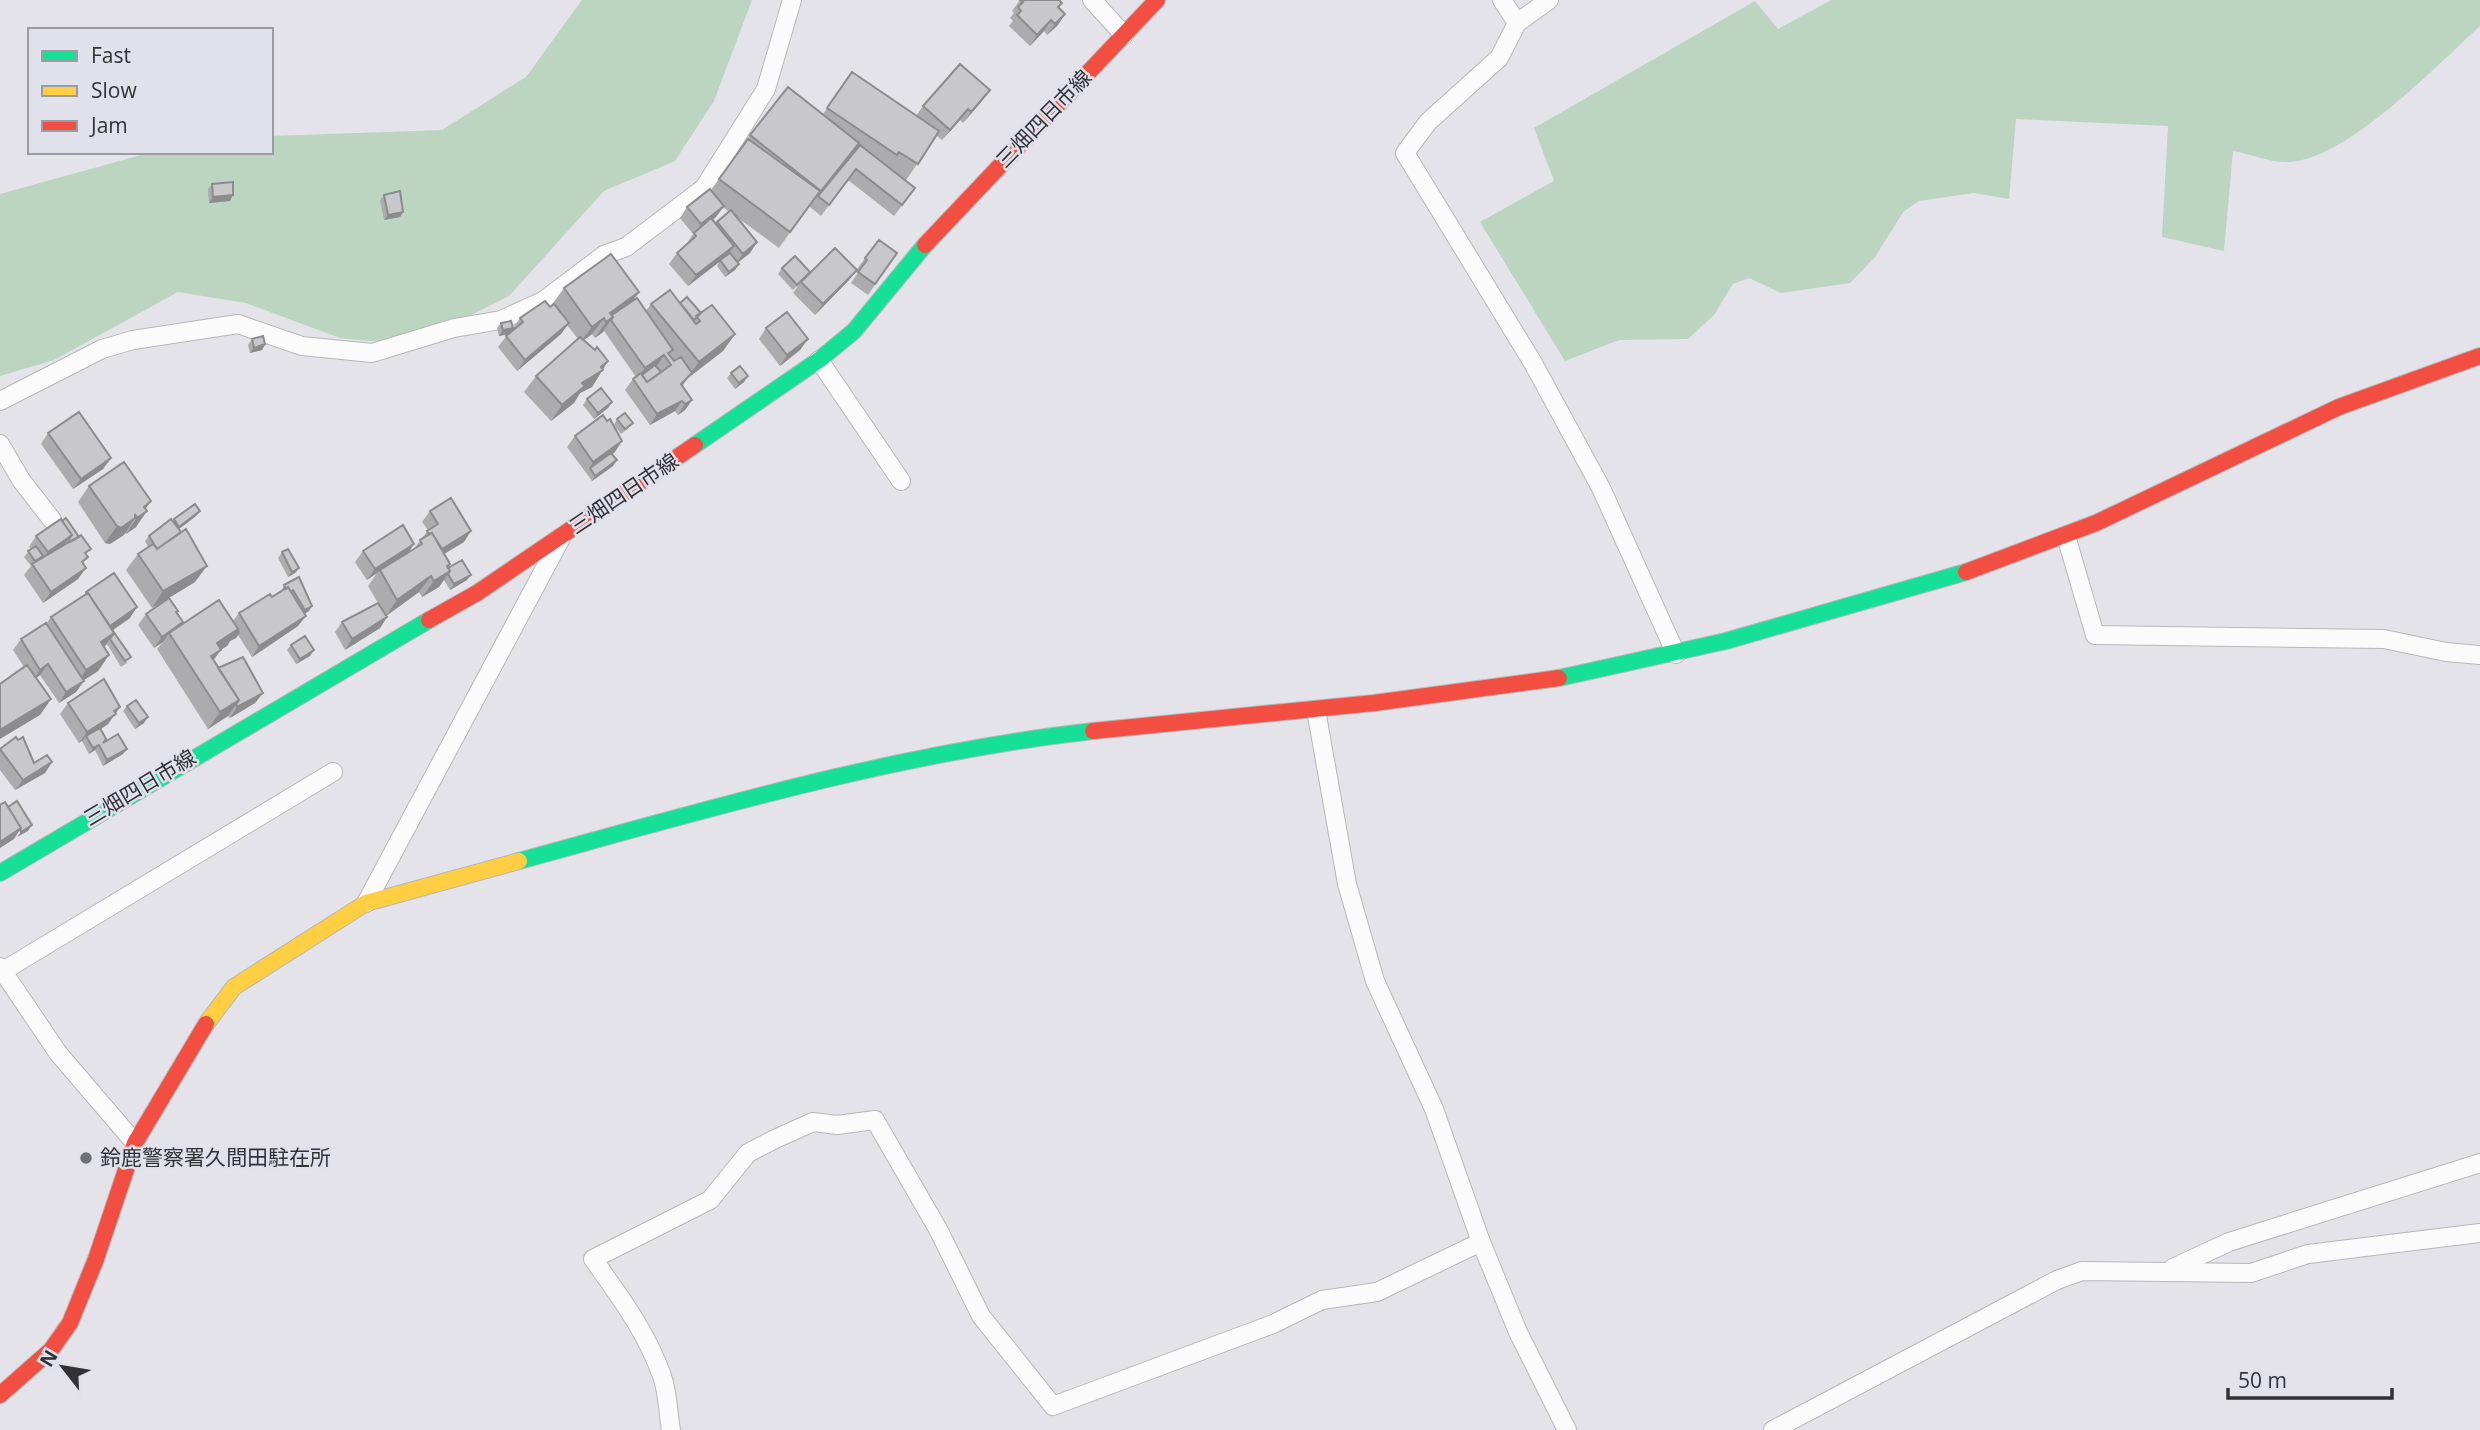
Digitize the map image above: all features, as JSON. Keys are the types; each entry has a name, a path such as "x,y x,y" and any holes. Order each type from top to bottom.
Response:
{"street":[{"path":"0,401 102,349 133,340 239,324 302,346 372,353 454,328 502,320 543,301 604,255 626,247 704,188 766,89 792,0"},
{"path":"1092,0 1124,35"},
{"name":"三畑四日市線","path":"0,873 264,715 477,593 819,360 854,331 945,221 1157,0"},
{"path":"1503,0 1517,23"},
{"path":"1549,0 1517,23 1499,58 1428,122 1405,153 1533,363 1588,465 1676,654"},
{"path":"0,1395 51,1350 70,1323 96,1259 135,1143 209,1018 234,987 366,903 894,761 1062,734 1316,710 1532,683 1676,654 1929,586 2066,536 2153,500 2296,425 2480,356"},
{"path":"819,360 901,481"},
{"path":"0,444 21,480 52,520"},
{"path":"2066,536 2095,635 2384,639 2435,650 2480,655"},
{"path":"366,903 562,537"},
{"path":"1316,710 1347,884 1364,946 1393,1024 1439,1121 1481,1242 1518,1332 1567,1430"},
{"path":"135,1143 58,1053 2,969 333,772"},
{"path":"671,1430 663,1379 643,1333 626,1302 593,1259 710,1200 748,1153 813,1122 837,1125 875,1120 939,1231 981,1316 1053,1406 1273,1324 1322,1300 1377,1292 1481,1242"},
{"path":"2169,1270 2229,1242 2480,1163"},
{"path":"1773,1430 2057,1280 2082,1271 2251,1273 2308,1254 2480,1233"}],"green space":[{"path":"582,0 752,0 714,101 675,161 604,191 509,296 411,345 340,338 246,303 178,292 54,360 0,376 0,194 145,154 273,154 273,136 442,130 526,77"},
{"path":"1831,0 2480,0 2480,26 2389,109 2335,147 2309,158 2286,162 2233,151 2224,251 2162,237 2168,126 2016,119 2009,199 1974,193 1919,201 1904,211 1875,257 1850,283 1781,293 1749,278 1733,284 1714,315 1688,339 1619,340 1565,361 1480,222 1554,181 1534,128 1755,1 1778,29"}],"building":[{"path":"1020,0 1059,0 1062,3 1058,7 1065,14 1055,24 1051,20 1037,35 1017,15 1021,11 1018,7 1023,2"},
{"path":"960,64 990,90 971,112 968,109 950,130 923,106"},
{"path":"852,72 939,131 918,164 899,152 897,155 827,108"},
{"path":"788,87 859,143 821,191 750,135"},
{"path":"748,139 820,191 790,232 719,179"},
{"path":"860,145 915,188 902,205 856,169 829,205 818,196"},
{"path":"233,182 233,195 213,197 212,184"},
{"path":"710,189 724,206 701,224 687,207"},
{"path":"400,191 403,212 388,215 384,195"},
{"path":"731,210 757,242 743,254 717,222"},
{"path":"711,218 734,246 696,275 677,253"},
{"path":"879,240 897,253 875,284 858,272"},
{"path":"835,248 857,270 823,304 801,282"},
{"path":"730,253 739,264 729,272 720,260"},
{"path":"611,254 639,292 610,313 613,317 606,322 604,318 592,327 564,288"},
{"path":"795,256 810,272 797,285 782,268"},
{"path":"670,290 696,324 700,321 696,316 712,305 735,334 699,362 651,304"},
{"path":"687,297 701,313 694,320 680,303"},
{"path":"637,298 673,350 668,353 674,361 681,357 692,373 681,384 692,400 685,404 682,401 657,414 633,379 641,373 647,382 671,365 664,355 645,368 611,320 612,315"},
{"path":"545,301 550,307 554,304 569,323 525,360 506,336 523,322 520,318"},
{"path":"787,312 808,339 787,355 766,328"},
{"path":"511,321 513,328 503,330 501,323"},
{"path":"263,336 265,344 254,348 252,339"},
{"path":"580,337 595,350 597,347 608,361 601,367 603,370 582,383 585,386 562,405 536,376"},
{"path":"655,365 661,372 647,382 642,375"},
{"path":"740,366 748,376 739,383 731,373"},
{"path":"601,388 612,402 598,413 587,399"},
{"path":"79,412 111,458 81,479 48,433"},
{"path":"625,413 633,423 625,429 617,419"},
{"path":"603,415 607,421 610,419 622,441 593,462 575,436"},
{"path":"611,453 617,460 595,476 590,468"},
{"path":"124,462 151,501 144,507 147,511 137,518 135,514 135,518 121,528 89,486"},
{"path":"451,498 471,531 442,549 432,533 427,531 438,524 430,511"},
{"path":"195,504 200,511 179,527 174,519"},
{"path":"66,518 79,537 70,542 72,535 62,521"},
{"path":"61,519 72,535 48,552 36,536"},
{"path":"171,519 181,532 157,549 149,536"},
{"path":"403,525 414,544 375,569 363,551"},
{"path":"186,529 207,566 163,591 138,554 153,544 157,549"},
{"path":"432,533 450,564 447,566 450,571 434,581 431,576 397,600 380,570 422,544 420,540"},
{"path":"81,535 91,549 85,553 88,557 82,562 86,568 51,592 32,564"},
{"path":"36,546 43,556 35,561 28,551"},
{"path":"288,549 299,568 292,572 282,552"},
{"path":"462,560 471,575 454,584 448,574 448,568"},
{"path":"114,573 137,607 110,626 86,592"},
{"path":"299,577 312,606 305,610 293,590 291,592 284,585"},
{"path":"288,587 306,616 259,646 239,613 270,594 272,597"},
{"path":"88,593 114,633 101,642 109,655 86,670 51,617"},
{"path":"169,598 183,622 162,637 146,614"},
{"path":"219,600 238,629 217,643 221,650 211,656 239,700 220,712 169,633"},
{"path":"378,603 387,617 352,639 342,622"},
{"path":"46,623 84,681 66,692 48,664 40,670 21,639"},
{"path":"111,628 131,657 125,661 110,639 114,633"},
{"path":"305,636 314,650 300,659 291,645"},
{"path":"243,657 263,693 237,707 239,700 218,668"},
{"path":"27,665 51,699 0,730 0,684"},
{"path":"104,679 120,707 114,711 116,714 87,732 68,703"},
{"path":"136,700 148,717 139,723 127,706"},
{"path":"100,728 106,739 103,743 118,734 127,749 107,760 99,745 93,748 86,736"},
{"path":"16,737 18,740 23,737 34,763 47,755 52,762 23,780 0,749"},
{"path":"17,801 32,825 21,832 8,807"},
{"path":"5,802 21,828 0,842 0,805"}],"traffic: fast":[{"path":"695,445 819,360 854,331 925,245"},
{"path":"1559,678 1726,641 1966,572"},
{"path":"0,873 429,620"},
{"path":"519,861 732,803 875,768 947,753 1093,731"}],"traffic: slow":[{"path":"206,1024 234,987 366,903 519,861"}],"traffic: jam":[{"path":"925,245 1157,0"},
{"path":"1966,572 2096,523 2339,407 2480,356"},
{"path":"429,620 477,593 695,445"},
{"path":"1093,731 1374,703 1559,678"},
{"path":"0,1395 51,1350 70,1323 96,1259 135,1143 206,1024"}],"place":[{"name":"鈴鹿警察署久間田駐在所","path":"86,1158"}]}
